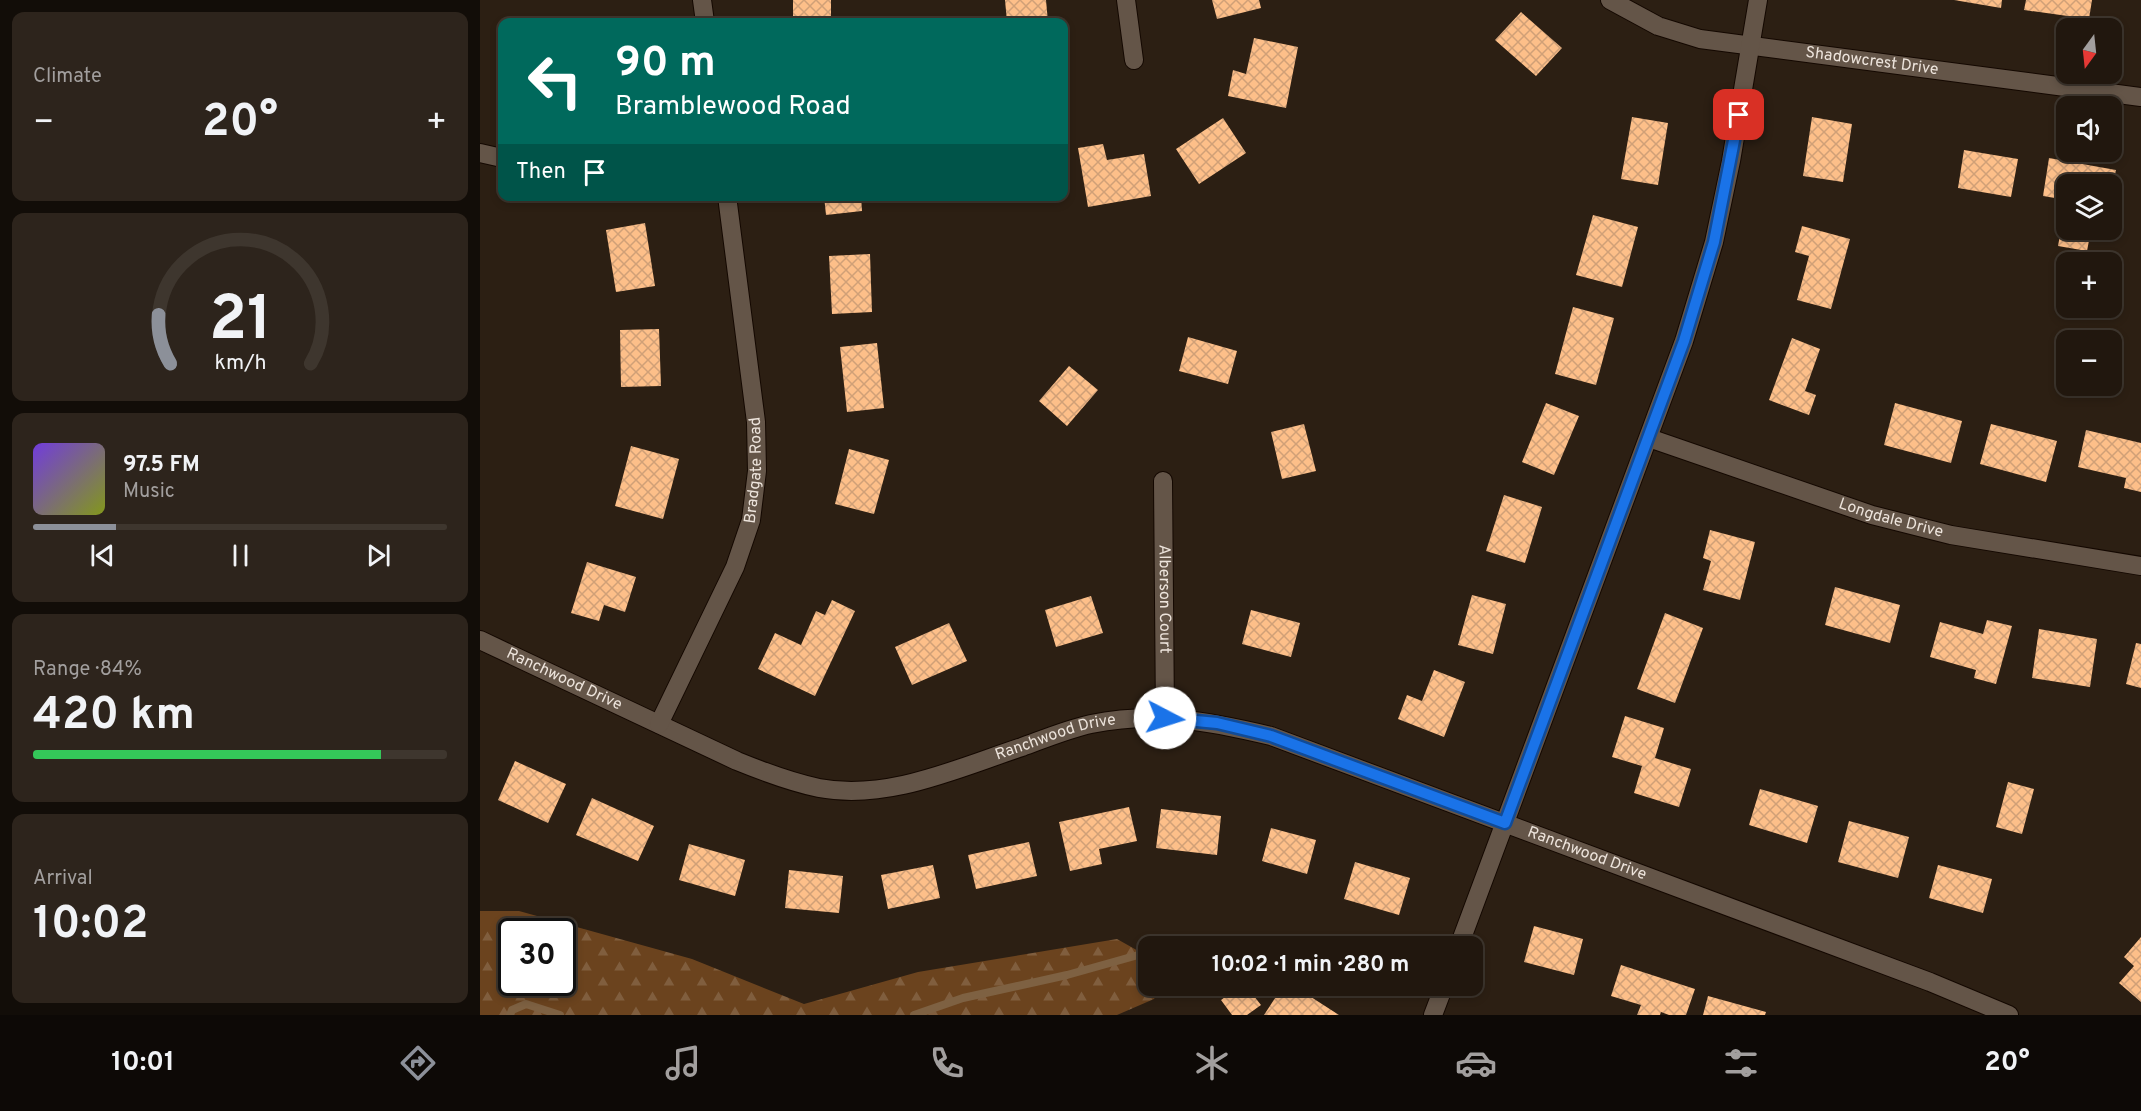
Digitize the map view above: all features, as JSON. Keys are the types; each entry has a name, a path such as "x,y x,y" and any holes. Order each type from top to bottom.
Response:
{"street":[{"path":"702,0 704,18"},
{"path":"1126,0 1134,60"},
{"name":"Shadowcrest Drive","path":"1610,0 1658,26 1700,39 2141,97"},
{"path":"1463,936 1684,341 1714,242 1731,160 1758,0"},
{"path":"480,153 498,157"},
{"name":"Bradgate Road","path":"659,724 735,567 751,520 757,471 756,422 728,201"},
{"name":"Longdale Drive","path":"1649,438 1872,515 1951,535 2141,566"},
{"name":"Alberson Court","path":"1163,481 1165,718"},
{"name":"Ranchwood Drive","path":"480,640 736,761 778,778 820,788 883,789 922,780 1089,724 1134,718 1165,718 1217,723 1271,736 1930,982 2010,1015"},
{"path":"1432,1015 1440,996"}],"green space":[{"path":"480,911 519,911 544,918 498,918 498,996 576,996 576,927 692,959 804,1004 918,972 1117,939 1138,951 1138,996 1156,996 1154,999 1117,1015 480,1015"}],"building":[{"path":"793,0 831,0 831,18 793,18"},
{"path":"1005,0 1046,0 1048,18 1007,18"},
{"path":"1212,0 1259,0 1261,8 1217,19"},
{"path":"1954,0 2002,0 2001,8"},
{"path":"2026,0 2092,0 2089,18 2024,10"},
{"path":"1521,12 1562,48 1536,76 1495,40"},
{"path":"1254,38 1298,47 1286,108 1228,96 1233,70 1246,74"},
{"path":"1632,117 1668,123 1658,185 1621,179"},
{"path":"1812,117 1852,124 1843,182 1803,176"},
{"path":"1223,118 1246,153 1199,184 1176,149"},
{"path":"1103,144 1107,160 1144,154 1151,196 1088,207 1078,148"},
{"path":"1964,150 2018,159 2011,197 1958,188"},
{"path":"2049,158 2056,159 2056,162 2071,162 2116,170 2115,174 2056,174 2056,198 2043,196"},
{"path":"825,201 861,201 862,211 826,215"},
{"path":"1593,215 1638,227 1622,287 1576,275"},
{"path":"645,223 655,286 616,292 606,230"},
{"path":"1802,226 1850,239 1831,309 1797,300 1809,256 1795,252"},
{"path":"2059,240 2089,240 2087,251 2058,246"},
{"path":"870,254 872,312 832,314 829,256"},
{"path":"1573,307 1614,318 1596,385 1555,374"},
{"path":"659,329 661,386 621,387 620,330"},
{"path":"1188,337 1237,351 1228,384 1179,371"},
{"path":"1792,338 1820,349 1805,391 1816,395 1809,415 1769,400"},
{"path":"877,343 884,408 847,412 840,347"},
{"path":"1069,366 1098,390 1067,426 1039,401"},
{"path":"1546,403 1579,416 1554,475 1522,462"},
{"path":"1895,403 1962,421 1951,463 1884,445"},
{"path":"1304,424 1316,471 1282,479 1271,432"},
{"path":"1991,424 2057,441 2046,482 1980,464"},
{"path":"2086,430 2141,443 2141,492 2124,488 2126,478 2078,467"},
{"path":"631,446 679,459 663,519 615,506"},
{"path":"849,449 889,460 874,514 835,504"},
{"path":"1504,495 1542,507 1525,563 1486,551"},
{"path":"1710,530 1755,542 1740,600 1703,590 1711,561 1703,558"},
{"path":"587,562 636,577 625,612 604,605 599,621 571,613"},
{"path":"1835,587 1900,605 1890,643 1825,625"},
{"path":"1472,595 1506,604 1493,654 1458,645"},
{"path":"1091,596 1103,633 1056,647 1045,610"},
{"path":"832,600 855,611 815,696 758,669 775,633 801,645 816,611 825,615"},
{"path":"1251,610 1300,623 1291,657 1242,644"},
{"path":"1665,613 1703,628 1675,703 1637,689"},
{"path":"1987,620 2012,626 1996,684 1974,678 1976,670 1930,657 1940,622 1983,634"},
{"path":"949,623 967,661 912,685 895,647"},
{"path":"2039,629 2097,639 2090,687 2032,678"},
{"path":"2136,643 2141,644 2141,688 2126,684"},
{"path":"1434,670 1465,682 1444,737 1398,719 1407,695 1422,701"},
{"path":"1625,716 1664,728 1655,758 1691,769 1679,807 1634,793 1642,766 1612,757"},
{"path":"515,761 566,784 548,823 498,800"},
{"path":"2008,782 2034,789 2022,834 1996,827"},
{"path":"1760,789 1818,806 1807,843 1749,825"},
{"path":"592,798 654,826 638,861 576,835"},
{"path":"1129,807 1137,841 1099,849 1102,864 1070,871 1059,822"},
{"path":"1161,809 1221,816 1217,855 1156,848"},
{"path":"1849,821 1909,837 1898,878 1838,862"},
{"path":"1271,828 1316,840 1307,874 1262,861"},
{"path":"1029,842 1037,876 976,889 968,855"},
{"path":"689,844 745,860 735,896 679,880"},
{"path":"1355,862 1410,878 1399,915 1344,899"},
{"path":"933,865 940,898 888,909 881,875"},
{"path":"1938,865 1992,879 1983,913 1929,898"},
{"path":"789,870 843,876 839,913 785,908"},
{"path":"1534,926 1583,939 1574,975 1524,962"},
{"path":"2141,937 2141,1002 2119,983 2134,966 2124,957"},
{"path":"1621,965 1695,989 1686,1015 1669,1015 1661,1012 1660,1015 1637,1015 1641,1005 1611,996"},
{"path":"1226,996 1254,996 1261,1005 1247,1015 1232,1015 1221,1000"},
{"path":"1276,996 1310,996 1339,1015 1264,1015"},
{"path":"1708,996 1766,1012 1765,1015 1703,1015"}],"waterway":[{"path":"914,1015 963,998 1067,975 1138,955"},
{"path":"510,1015 512,1010 526,1004 560,1015"}],"route":[{"path":"1165,718 1217,723 1271,736 1505,823 1684,341 1714,242 1739,115"}]}
